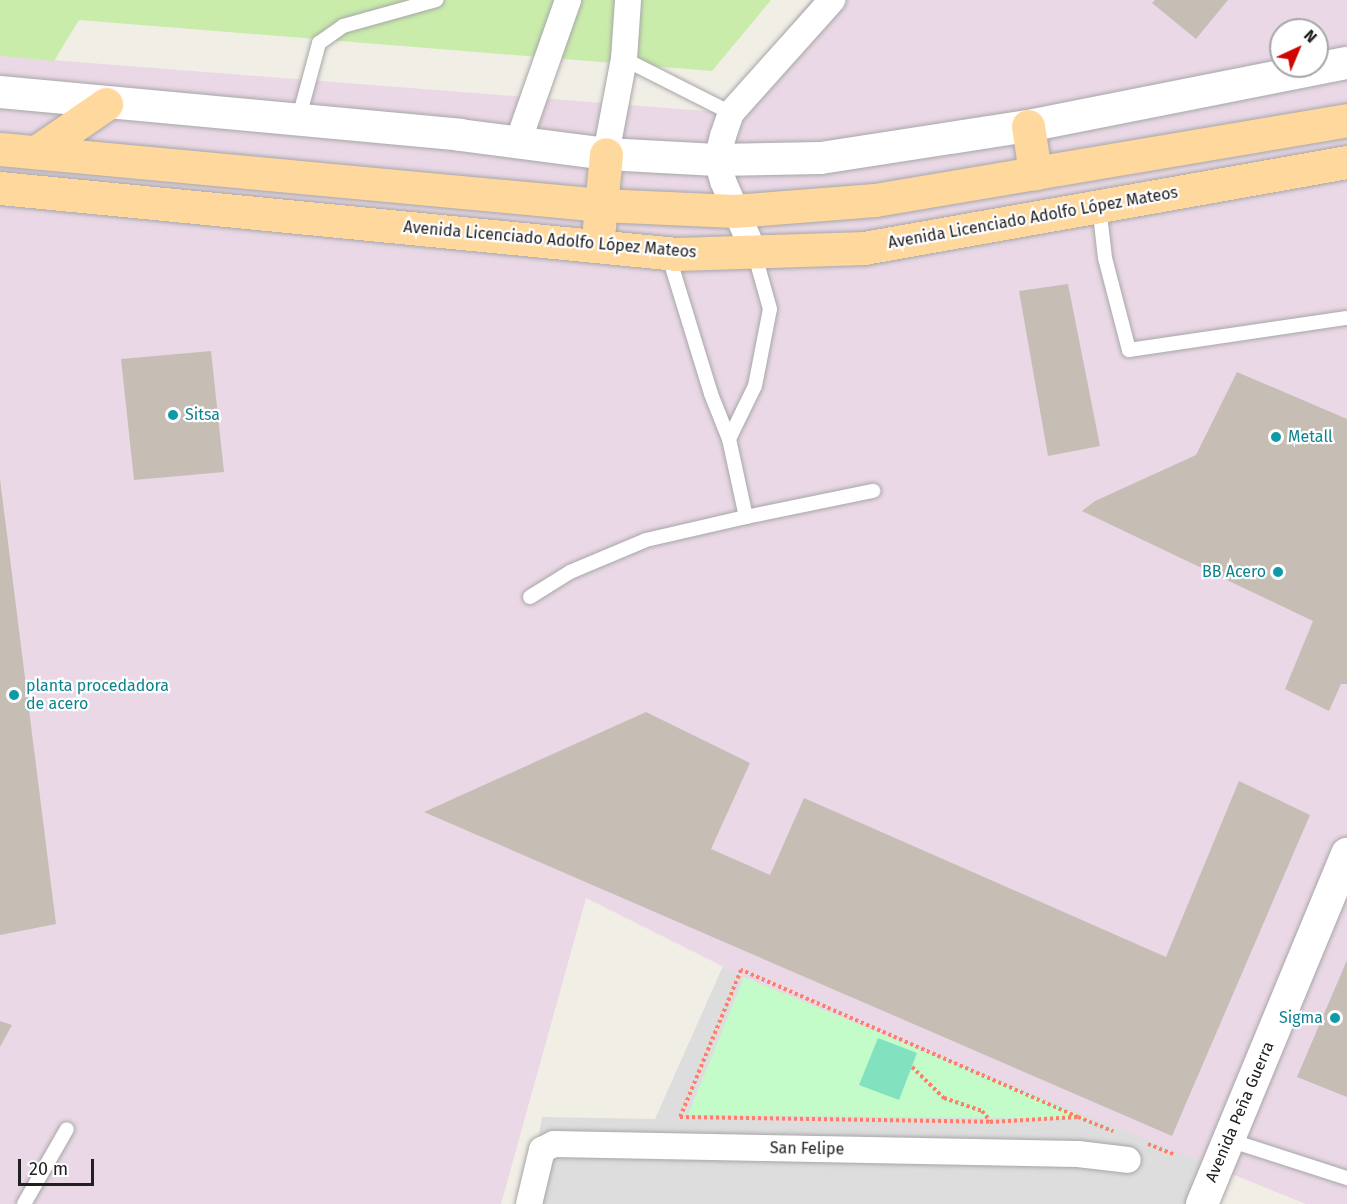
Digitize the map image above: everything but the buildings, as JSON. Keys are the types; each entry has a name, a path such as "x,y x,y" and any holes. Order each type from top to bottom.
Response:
{"main road":[{"path":"36,152 106,104"},
{"path":"0,149 601,205 734,211 875,200 1347,120"},
{"path":"1028,126 1035,173"},
{"path":"508,238 534,230 592,234 598,228 606,154"},
{"name":"Avenida Licenciado Adolfo López Mateos","path":"0,188 668,254 864,248 1347,162"}],"street":[{"path":"517,145 568,0"},
{"path":"606,154 624,59 628,0"},
{"path":"754,252 734,211 717,160 731,113 828,2"},
{"path":"0,92 106,104 460,135 517,145 606,154 717,160 820,158 1028,126 1347,63"},
{"name":"Avenida Peña Guerra","path":"1202,1204 1347,854"},
{"name":"San Felipe","path":"529,1204 542,1150 554,1143 1078,1154 1136,1151"}],"lane":[{"path":"298,121 319,43 343,26 436,0"},
{"path":"624,59 731,113"},
{"path":"1099,206 1105,258 1129,350 1347,318"},
{"path":"729,439 754,386 770,309 754,252"},
{"path":"668,254 711,394 729,439 746,517"},
{"path":"530,597 570,572 646,540 873,491"},
{"path":"24,1204 67,1130"},
{"path":"1229,1140 1347,1178"}],"path":[{"path":"1078,1117 990,1122 680,1117 741,970 1121,1134"},
{"path":"912,1067 944,1098 982,1111 990,1122"},
{"path":"1136,1151 1175,1155"}],"shaded area":[{"path":"811,0 1347,0 1347,1204 1306,1204 744,977 586,898 501,1204 0,1204 0,56 718,112"},
{"path":"723,966 1212,1165 1193,1204 526,1204 542,1117 655,1119"}],"green space":[{"path":"0,0 771,0 712,71 79,20 54,61 0,56"},
{"path":"744,977 1088,1119 688,1115"},
{"path":"878,1038 917,1053 899,1100 859,1085"}],"place":[{"name":"Sitsa","path":"173,415"},
{"name":"Metall","path":"1276,437"},
{"name":"BB Acero","path":"1278,572"},
{"name":"planta procedadora de acero","path":"14,695"},
{"name":"Sigma","path":"1335,1018"}]}
